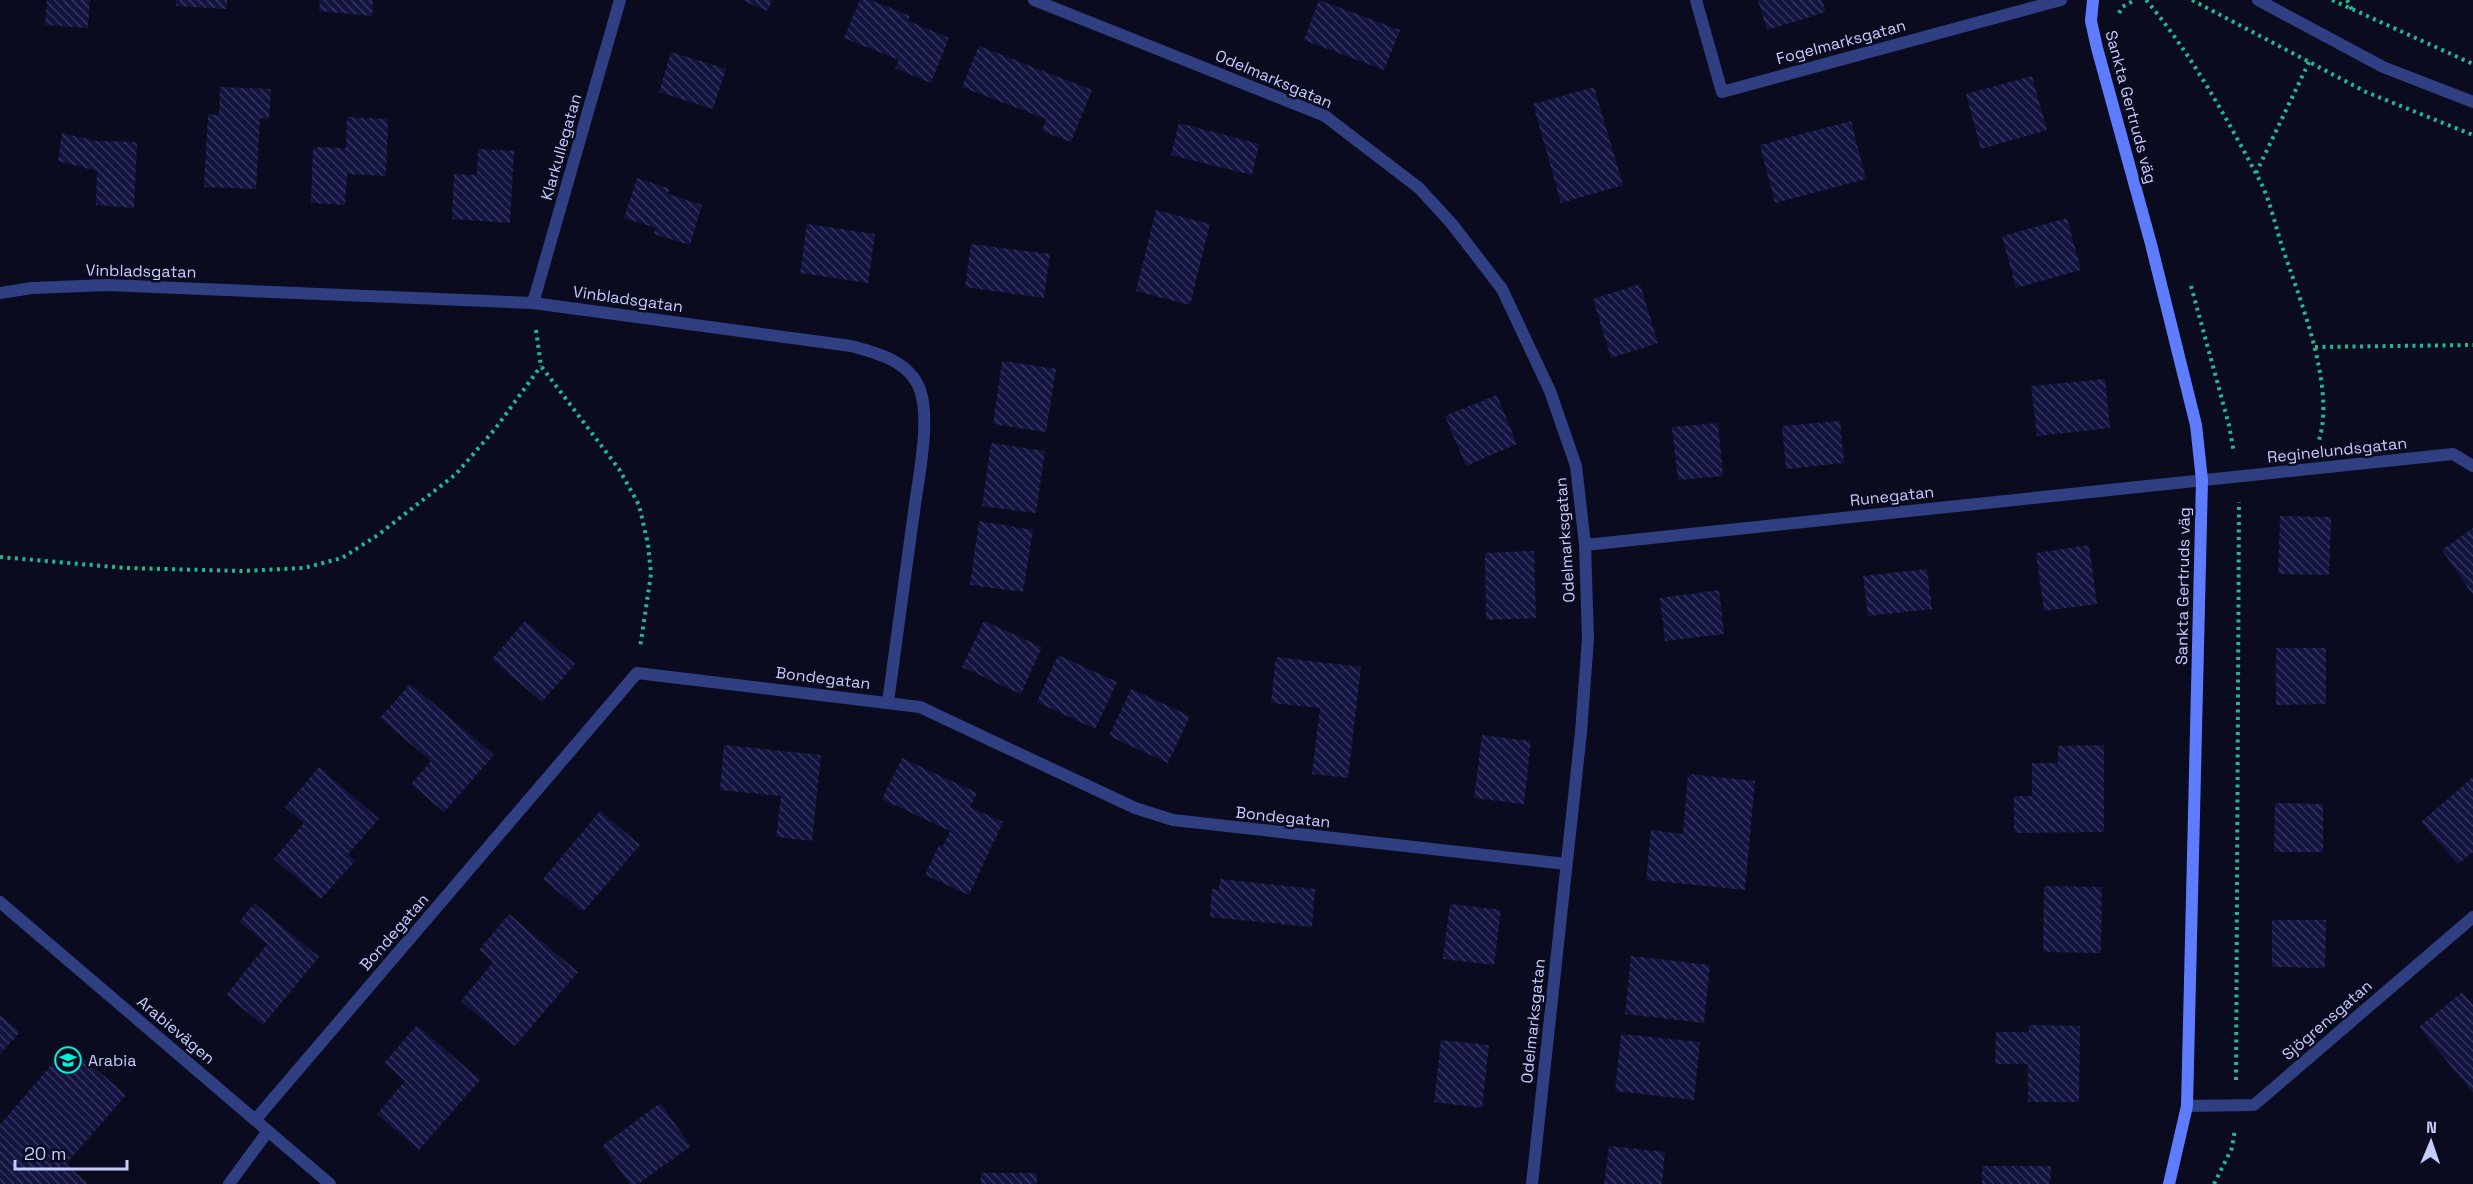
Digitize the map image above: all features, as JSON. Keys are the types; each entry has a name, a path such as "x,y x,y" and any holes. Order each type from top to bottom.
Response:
{"street":[{"name":"Klarkullegatan","path":"533,303 620,0"},
{"name":"Odelmarksgatan","path":"1034,0 1325,116 1419,188 1452,224 1502,289 1550,391 1576,466 1585,545 1588,639 1581,732 1532,1184"},
{"name":"Fogelmarksgatan","path":"1695,0 1722,92 2061,0"},
{"name":"Sankta Gertruds väg","path":"2093,0 2091,21 2097,48 2151,244 2196,425 2202,480 2187,1106 2169,1184"},
{"path":"2258,0 2383,67 2473,102"},
{"name":"Vinbladsgatan","path":"0,293 32,288 107,285 533,303 851,345 885,355 905,369 920,389 925,414 888,702"},
{"name":"Reginelundsgatan","path":"2202,480 2453,454 2473,466"},
{"name":"Runegatan","path":"1585,545 2202,480"},
{"name":"Bondegatan","path":"255,1120 637,673 920,707 1135,808 1173,820 1566,864"},
{"name":"Arabievägen","path":"0,902 330,1184"},
{"name":"Sjögrensgatan","path":"2187,1106 2254,1105 2473,916"},
{"path":"229,1184 268,1131"}],"path":[{"path":"2146,0 2205,84 2261,183 2315,347 2323,399 2324,424 2319,440 2308,441"},
{"path":"2332,0 2473,64"},
{"path":"2347,0 2352,10"},
{"path":"2256,174 2309,62"},
{"path":"533,303 541,366 619,469 639,505 648,544 651,574 637,673"},
{"path":"2315,347 2473,345"},
{"path":"0,557 126,568 242,571 304,568 342,558 378,535 456,474 495,429 541,366"},
{"path":"2234,451 2244,450"}],"building":[{"path":"47,0 90,0 88,28 45,25"},
{"path":"176,0 227,0 227,9 176,6"},
{"path":"320,0 373,0 372,16 319,11"},
{"path":"741,0 772,0 768,11"},
{"path":"860,0 871,0 910,16 908,21 949,38 931,83 895,68 899,60 844,38"},
{"path":"1319,0 1400,30 1384,70 1304,40"},
{"path":"1758,0 1822,0 1826,12 1767,30"},
{"path":"979,46 1092,90 1071,142 1042,131 1046,119 962,87"},
{"path":"671,52 726,69 713,109 659,92"},
{"path":"2032,76 2047,130 1981,149 1966,94"},
{"path":"220,87 271,89 269,119 260,118 256,189 204,187 208,114 219,115"},
{"path":"1594,87 1623,185 1561,203 1533,104"},
{"path":"347,117 388,119 386,176 347,174 345,205 311,203 313,147 346,148"},
{"path":"1851,121 1866,179 1775,203 1760,145"},
{"path":"1179,123 1259,144 1252,175 1171,155"},
{"path":"62,133 96,141 137,142 134,208 96,205 97,171 58,161"},
{"path":"478,149 514,151 510,223 452,219 454,174 477,175"},
{"path":"637,178 670,189 668,194 702,205 690,245 654,234 656,228 624,218"},
{"path":"1156,210 1210,224 1190,305 1136,291"},
{"path":"2067,218 2081,270 2016,288 2002,236"},
{"path":"807,224 875,234 868,283 800,273"},
{"path":"971,244 1050,254 1044,298 965,287"},
{"path":"1640,284 1658,343 1611,358 1593,299"},
{"path":"1002,361 1056,369 1046,432 993,424"},
{"path":"2105,379 2110,428 2037,436 2031,386"},
{"path":"1497,395 1517,444 1466,466 1445,416"},
{"path":"1840,421 1844,463 1786,469 1782,426"},
{"path":"1718,423 1723,476 1678,480 1672,427"},
{"path":"991,443 1045,451 1036,513 982,506"},
{"path":"2280,516 2331,517 2329,575 2278,574"},
{"path":"979,521 1033,530 1023,592 970,585"},
{"path":"2473,528 2473,595 2442,550"},
{"path":"2089,545 2097,604 2044,611 2036,553"},
{"path":"1534,551 1536,618 1486,620 1485,553"},
{"path":"1927,569 1932,609 1868,616 1863,576"},
{"path":"1719,590 1724,634 1665,641 1660,598"},
{"path":"525,621 575,664 542,702 492,659"},
{"path":"984,621 1042,647 1021,694 962,667"},
{"path":"2276,648 2326,648 2326,704 2276,705"},
{"path":"1058,655 1117,682 1095,729 1037,702"},
{"path":"1276,657 1361,667 1348,778 1312,774 1320,708 1271,703"},
{"path":"410,684 494,755 444,812 411,784 431,761 380,718"},
{"path":"1131,689 1190,716 1168,763 1109,736"},
{"path":"1482,735 1531,741 1524,804 1474,798"},
{"path":"724,745 821,755 812,841 776,837 781,796 720,790"},
{"path":"2104,745 2104,832 2014,833 2014,796 2032,796 2032,763 2058,763 2058,746"},
{"path":"902,758 977,793 970,807 1003,822 969,895 925,875 939,845 943,846 950,831 882,799"},
{"path":"319,767 379,819 348,854 355,861 321,899 274,859 304,823 285,807"},
{"path":"1688,774 1755,781 1745,890 1646,880 1651,830 1683,834"},
{"path":"2473,777 2473,852 2458,864 2421,822"},
{"path":"2275,803 2323,804 2323,852 2274,852"},
{"path":"600,811 640,845 583,912 543,879"},
{"path":"1220,879 1315,889 1312,927 1210,917 1212,889 1219,890"},
{"path":"2044,886 2102,887 2101,953 2043,952"},
{"path":"254,903 319,957 263,1025 226,995 267,944 239,922"},
{"path":"1450,904 1501,910 1494,965 1443,959"},
{"path":"509,914 578,972 515,1046 461,1001 493,962 479,950"},
{"path":"2272,920 2326,920 2325,968 2272,967"},
{"path":"1631,956 1710,965 1704,1023 1625,1014"},
{"path":"2462,992 2473,1005 2473,1093 2419,1027"},
{"path":"0,1015 20,1032 0,1054"},
{"path":"417,1025 480,1080 419,1150 377,1114 405,1081 384,1063"},
{"path":"2029,1025 2080,1026 2079,1102 2028,1102 2028,1064 1995,1064 1996,1032 2029,1032"},
{"path":"1621,1034 1700,1042 1694,1100 1615,1091"},
{"path":"1441,1040 1489,1045 1482,1108 1434,1102"},
{"path":"68,1045 126,1095 66,1164 88,1184 0,1184 0,1125"},
{"path":"660,1103 691,1146 638,1184 630,1184 602,1146"},
{"path":"1609,1146 1665,1152 1662,1184 1604,1184"},
{"path":"1982,1166 2051,1166 2050,1184 1982,1184"},
{"path":"981,1173 1037,1173 1037,1184 981,1184"}],"place":[{"name":"Arabia","path":"68,1060"}]}
